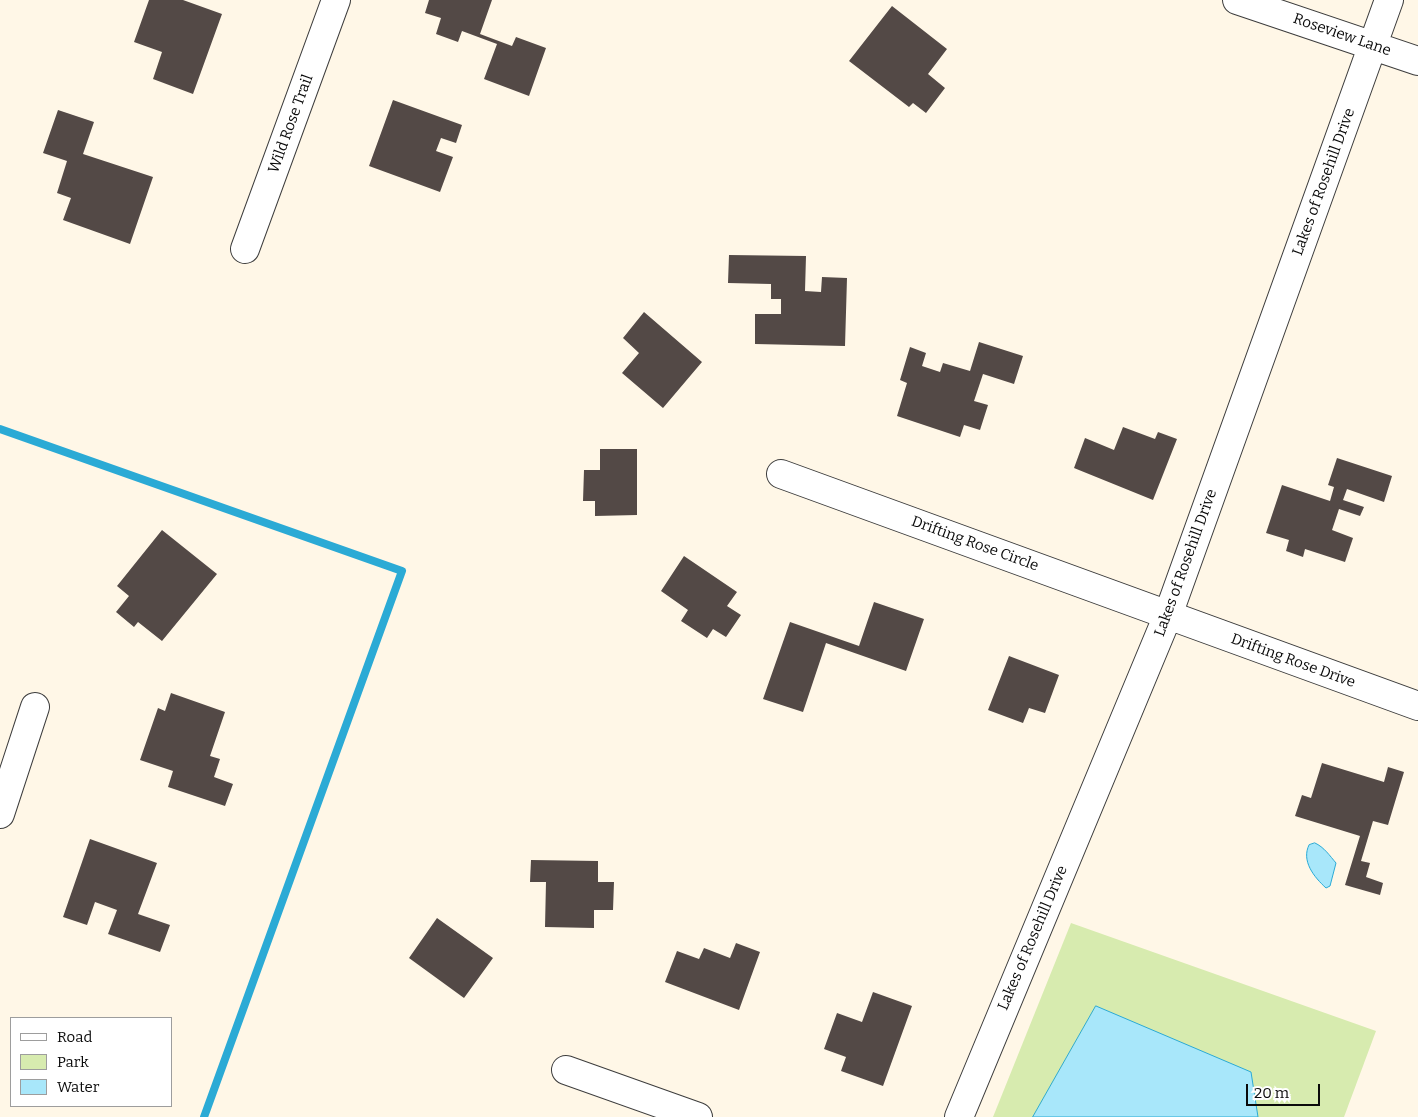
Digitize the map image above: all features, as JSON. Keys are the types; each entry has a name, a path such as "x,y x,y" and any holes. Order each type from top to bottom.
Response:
{"street":[{"name":"Wild Rose Trail","path":"245,248 336,0"},
{"name":"Roseview Lane","path":"1237,0 1418,61"},
{"name":"Lakes of Rosehill Drive","path":"959,1117 1168,615 1389,0"},
{"name":"Drifting Rose Circle","path":"780,474 1168,615"},
{"name":"Drifting Rose Drive","path":"1168,615 1418,706"},
{"path":"0,814 35,707"},
{"path":"566,1070 698,1117"}],"green space":[{"path":"1071,923 1376,1031 1344,1117 993,1117"}],"water":[{"path":"1315,843 1324,849 1336,863 1330,886 1326,888 1313,874 1308,863 1307,851 1309,845"},
{"path":"1096,1006 1251,1072 1258,1117 1033,1117"}],"building":[{"path":"149,0 183,0 222,14 193,94 153,79 162,52 134,42"},
{"path":"429,0 492,0 480,34 512,46 516,37 546,48 529,96 484,79 497,44 462,31 458,42 436,34 441,18 425,13"},
{"path":"892,6 947,49 928,74 945,88 926,113 913,103 909,107 849,61"},
{"path":"393,100 462,125 456,143 441,138 436,151 453,157 440,192 369,166"},
{"path":"58,110 94,122 83,154 153,177 130,244 63,220 71,198 57,193 67,161 43,153"},
{"path":"729,255 806,256 805,291 821,292 822,277 847,278 845,346 755,344 755,314 781,314 781,299 771,299 771,284 728,283"},
{"path":"644,312 702,362 663,408 622,373 639,353 623,338"},
{"path":"979,342 1023,356 1014,384 983,374 974,401 988,405 980,430 964,425 960,437 897,416 907,383 900,380 910,347 926,353 922,366 940,372 943,363 970,371"},
{"path":"1123,427 1155,439 1158,432 1177,439 1153,500 1074,468 1085,438 1114,450"},
{"path":"600,449 637,449 637,515 595,516 595,501 583,501 584,470 600,470"},
{"path":"1337,458 1392,476 1384,502 1347,489 1343,500 1364,507 1360,516 1339,509 1332,530 1353,538 1345,562 1305,549 1303,557 1286,551 1289,540 1266,533 1282,485 1330,501 1334,487 1328,485"},
{"path":"162,530 217,574 162,641 138,622 134,627 116,612 129,596 117,586"},
{"path":"684,556 737,592 727,606 741,615 726,637 713,629 707,638 681,621 688,610 661,591"},
{"path":"874,602 924,619 906,671 826,643 803,712 763,699 790,622 859,646"},
{"path":"1009,656 1059,675 1045,713 1029,708 1023,723 988,710"},
{"path":"171,693 225,712 210,756 220,759 214,777 233,784 225,806 168,787 173,771 140,760 158,708 165,711"},
{"path":"1322,763 1384,782 1388,767 1404,772 1388,825 1373,821 1361,861 1370,863 1366,877 1383,883 1380,895 1345,885 1360,836 1295,816 1302,795 1311,798"},
{"path":"90,839 157,863 138,914 170,925 160,952 108,934 117,910 95,902 87,925 63,917"},
{"path":"531,860 598,861 598,882 614,882 613,910 594,910 594,928 545,927 546,882 530,882"},
{"path":"437,918 493,958 464,998 409,958"},
{"path":"736,943 760,952 739,1010 665,982 677,951 699,959 704,948 730,958"},
{"path":"873,992 912,1006 883,1086 841,1071 846,1057 824,1049 837,1013 862,1022"}],"waterway":[{"path":"0,429 402,571 204,1117"}]}
